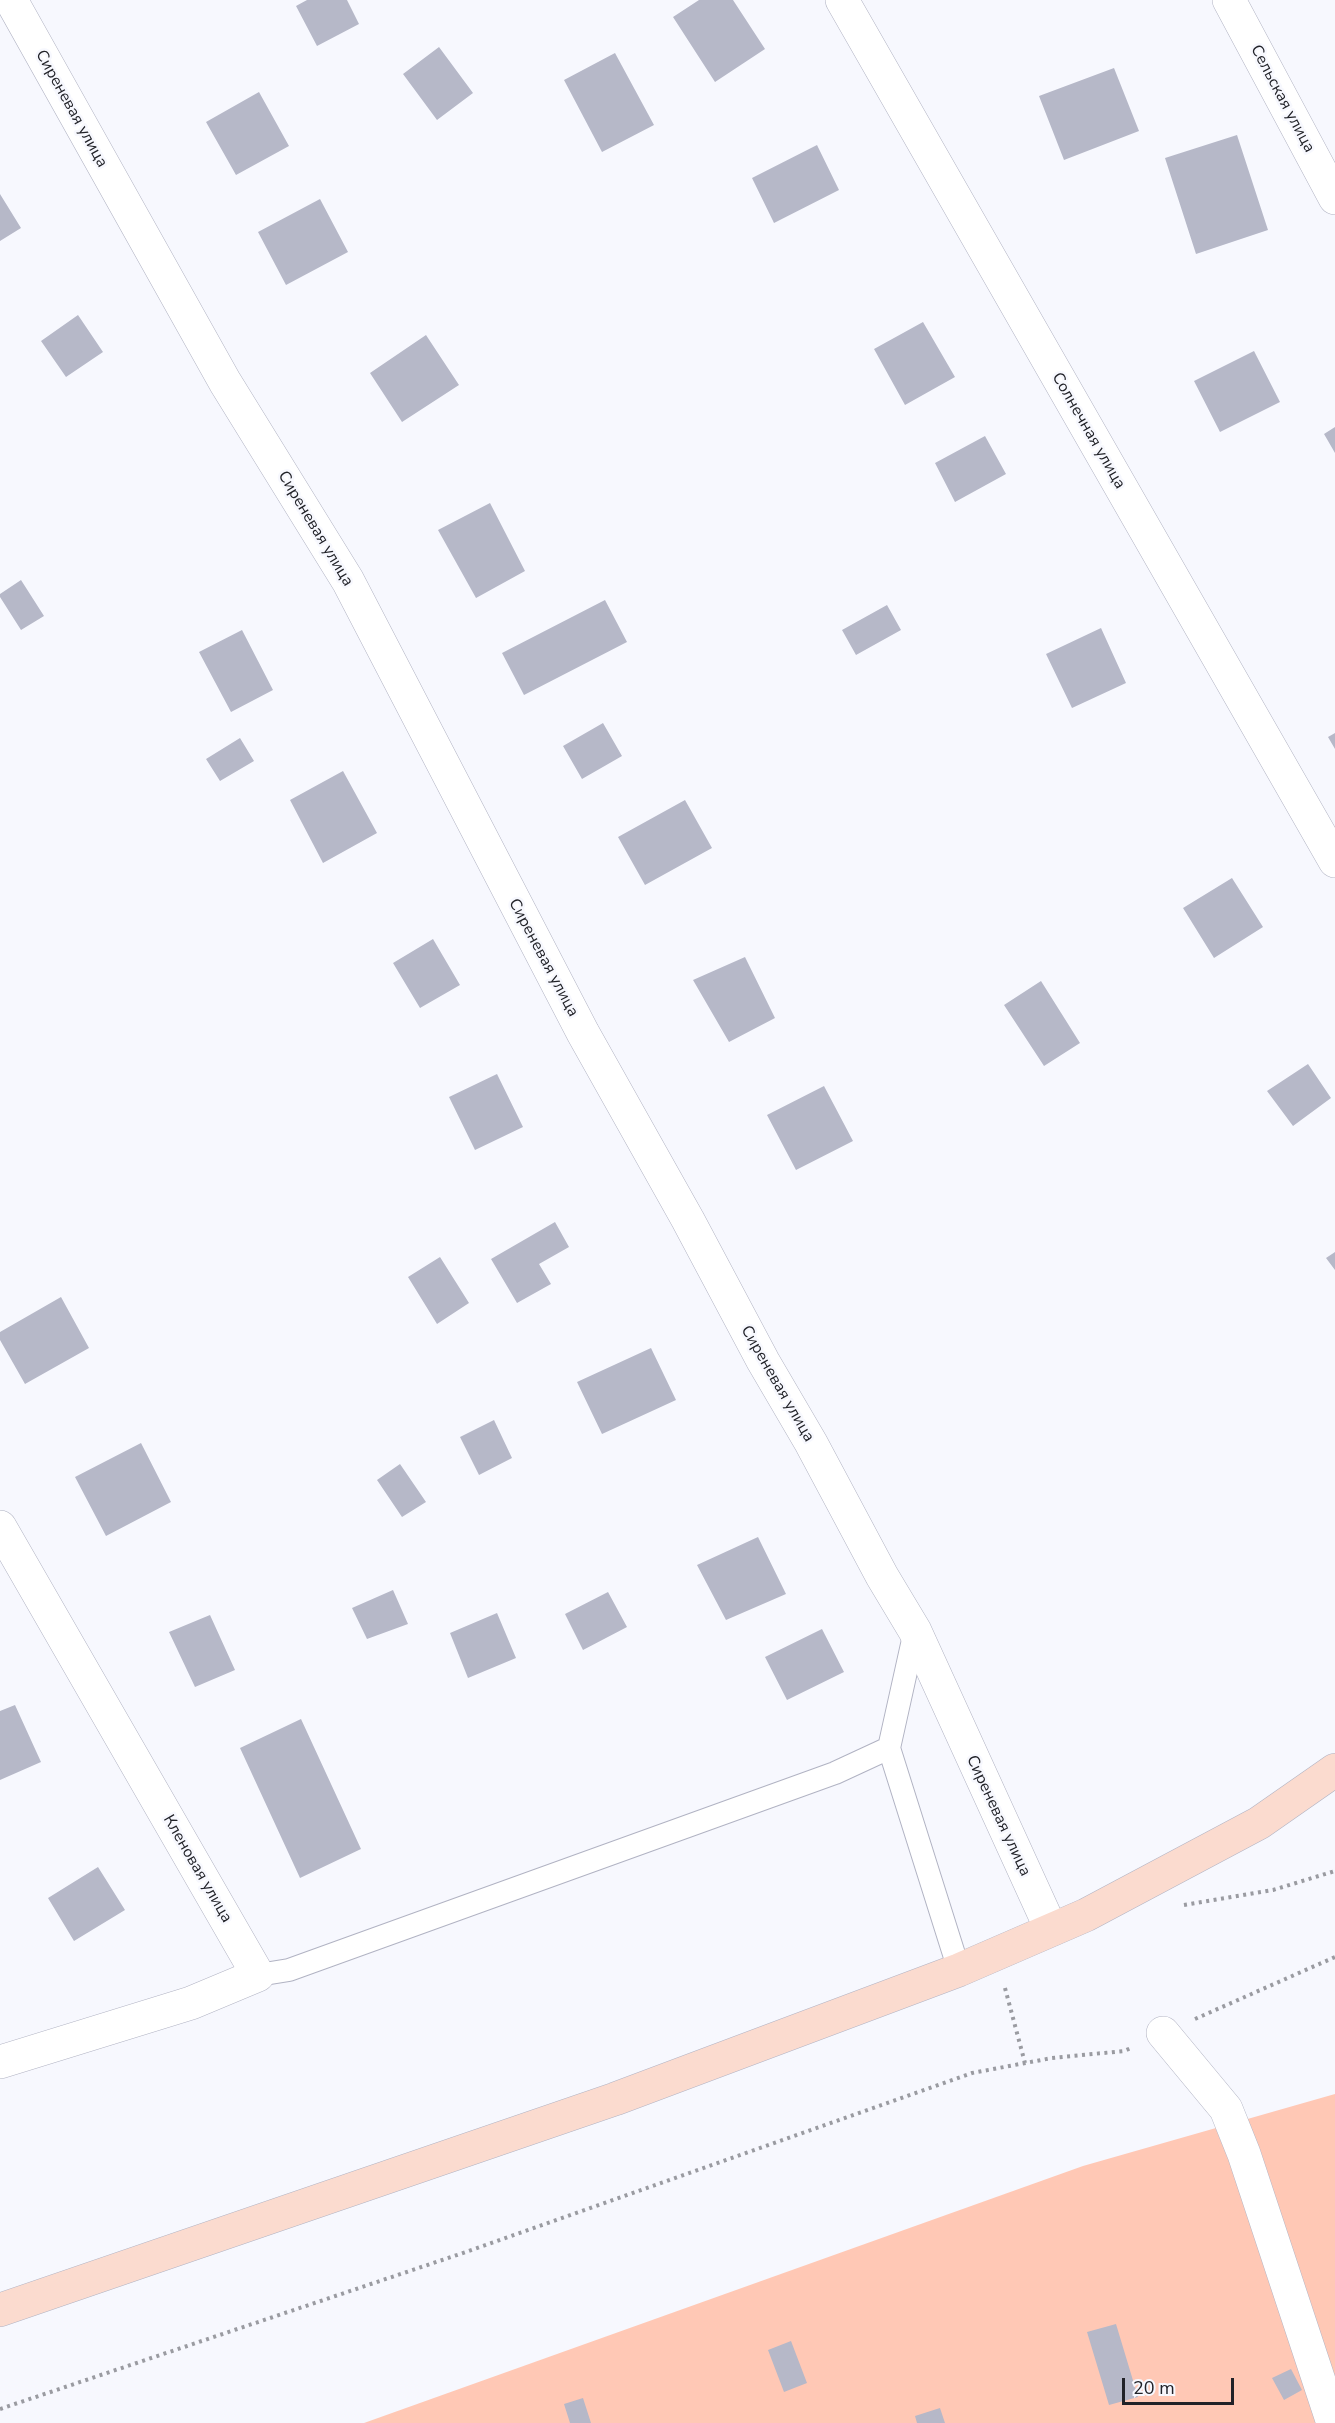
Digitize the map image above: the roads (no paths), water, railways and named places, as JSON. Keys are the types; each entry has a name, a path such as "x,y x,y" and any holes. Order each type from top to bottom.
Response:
{"main road":[{"path":"0,2310 615,2099 959,1970 1086,1915 1259,1823 1335,1770"}],"street":[{"name":"Сиреневая улица","path":"11,0 225,382 348,581 583,1033 688,1220 763,1361 811,1443 882,1576 915,1630 1051,1929"},
{"name":"Солнечная улица","path":"842,0 1335,861"},
{"name":"Сельская улица","path":"1230,0 1335,198"},
{"name":"Кленовая улица","path":"0,1527 258,1975"},
{"path":"0,2062 191,2003 258,1975"},
{"path":"1163,2033 1226,2109 1244,2154 1330,2421"}],"lane":[{"path":"915,1630 889,1748 959,1970"},
{"path":"258,1975 289,1970 835,1773 889,1748"}]}
